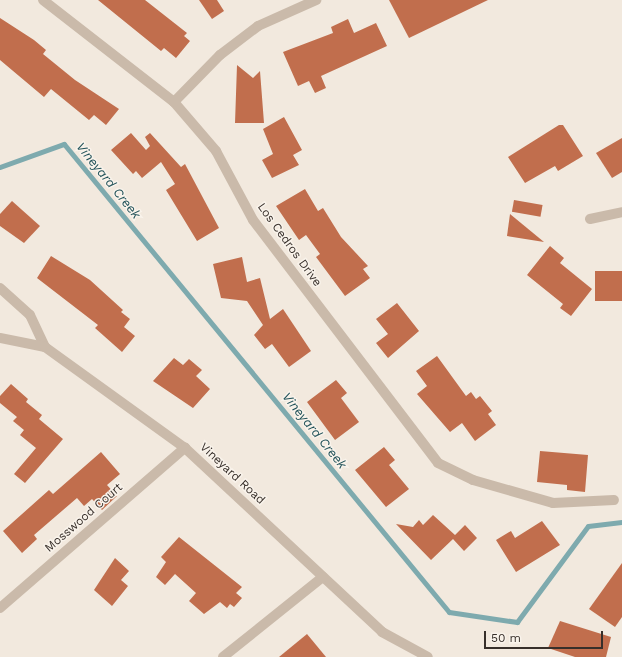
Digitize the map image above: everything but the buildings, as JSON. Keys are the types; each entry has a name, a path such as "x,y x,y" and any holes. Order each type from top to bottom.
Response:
{"street":[{"name":"Los Cedros Drive","path":"43,0 174,102 216,151 253,220 438,463 473,480 553,503 614,500"},
{"path":"174,102 220,55 258,26 316,0"},
{"path":"590,219 622,212"},
{"path":"0,288 30,315 45,347"},
{"name":"Vineyard Road","path":"0,338 45,347 185,448 382,632 428,657"},
{"name":"Mosswood Court","path":"0,608 185,448"},
{"path":"223,657 323,577"}],"waterway":[{"name":"Vineyard Creek","path":"0,167 64,144 449,612 517,622 588,526 622,522"}]}
